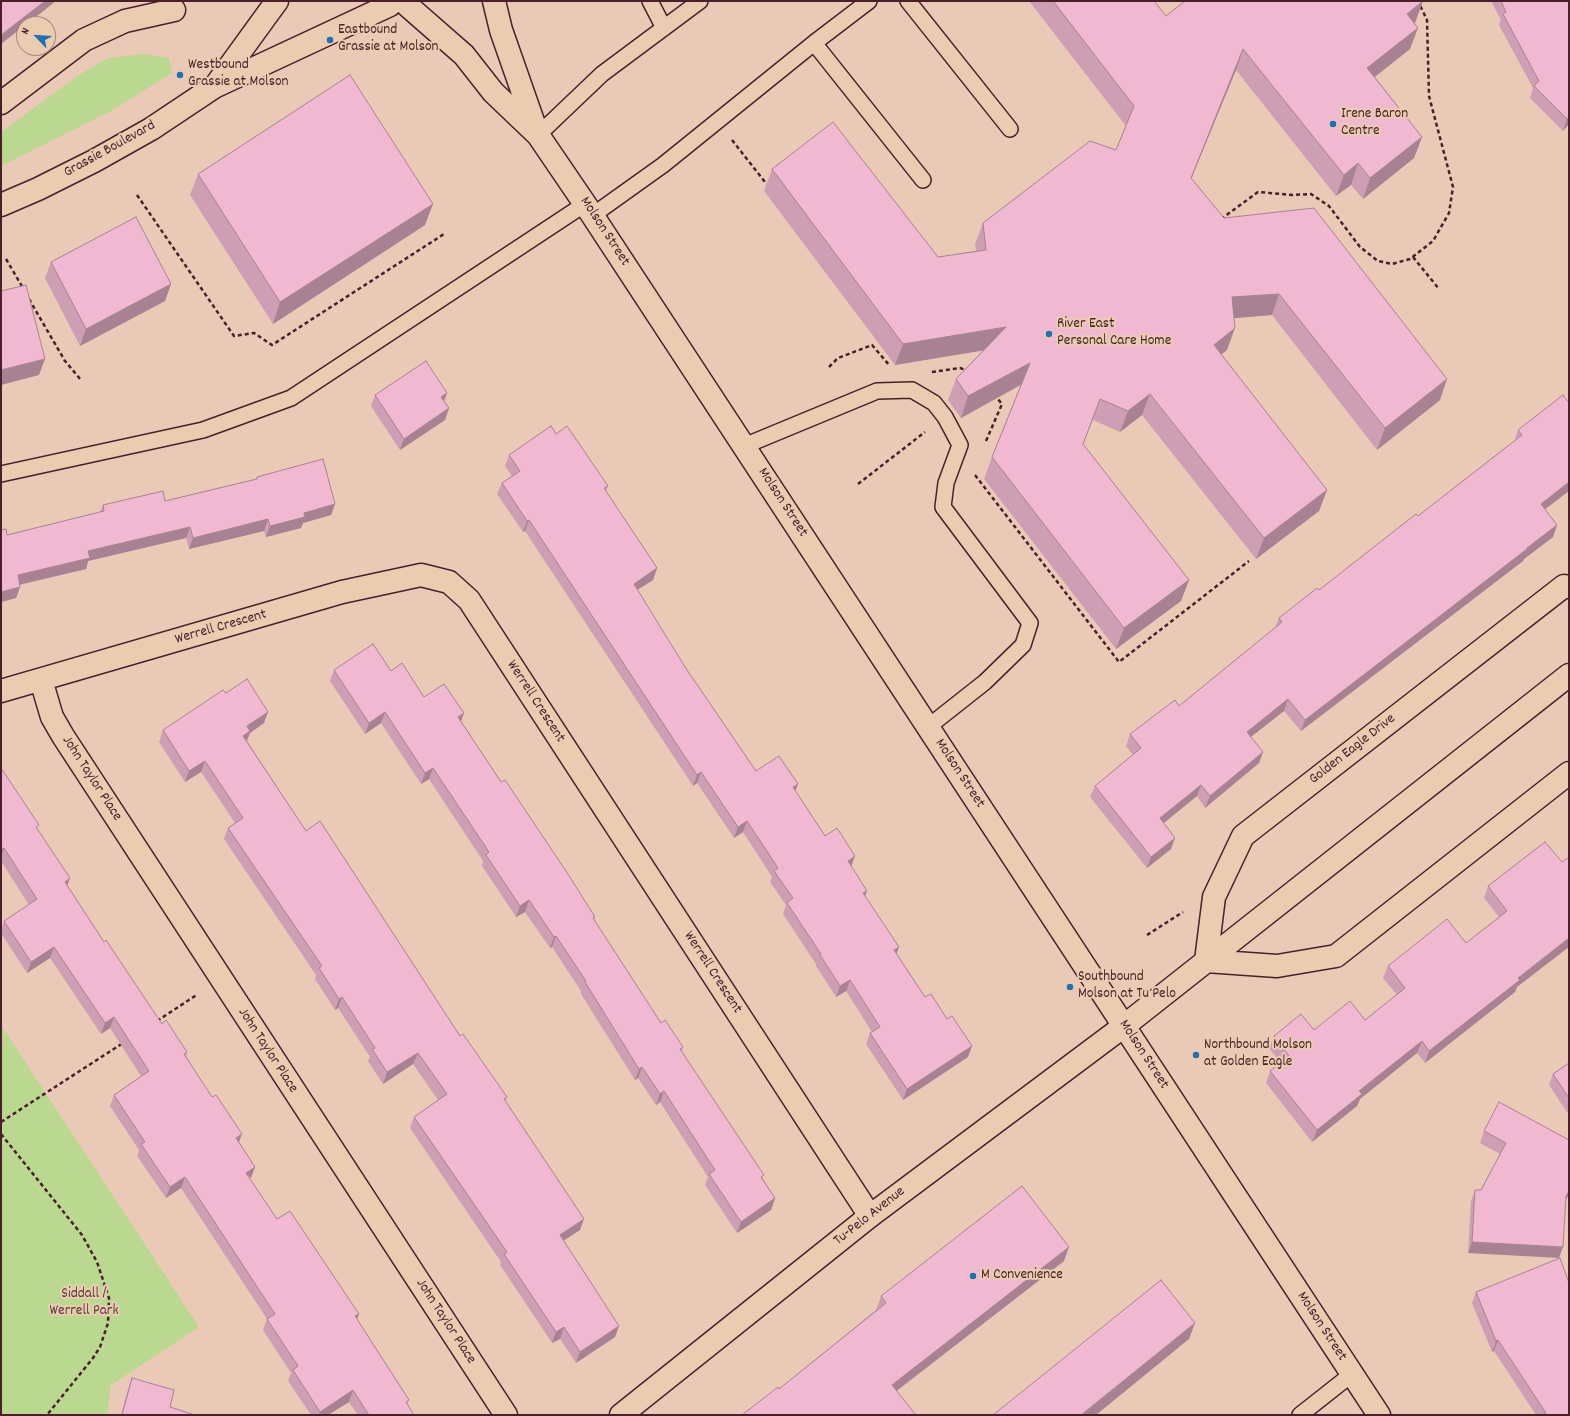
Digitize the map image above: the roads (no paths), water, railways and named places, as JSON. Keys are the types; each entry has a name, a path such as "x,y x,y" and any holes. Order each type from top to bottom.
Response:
{"street":[{"name":"Grassie Boulevard","path":"214,87 276,1"},
{"name":"Molson Street","path":"494,1 501,30 538,135"},
{"name":"Grassie Boulevard","path":"1,205 38,189 94,161 151,129 214,87 400,3"},
{"name":"Molson Street","path":"400,3 464,55 493,92 538,135 589,209 1379,1415"},
{"path":"1,103 84,40 125,21 174,10"},
{"name":"Werrell Crescent","path":"1,691 342,592 421,575 449,582 469,600 474,607 870,1216"},
{"name":"Golden Eagle Drive","path":"1206,961 1214,897 1243,836 1564,586 1569,587"},
{"path":"1124,1026 1569,675"},
{"name":"John Taylor Place","path":"41,680 52,717 63,736 220,980 506,1415"},
{"path":"1206,961 1277,966 1336,956 1569,772"},
{"name":"Tu-Pelo Avenue","path":"621,1415 870,1216 1124,1026"}],"lane":[{"path":"650,1 664,28"},
{"path":"538,135 602,74 700,1"},
{"path":"1,474 203,430 291,398 589,209 663,165 814,43 869,1"},
{"path":"908,1 1010,129"},
{"path":"814,43 923,180"},
{"path":"744,446 877,391 912,390 934,403 945,416 960,445 946,483 943,507 1030,623 1023,645 985,682 928,727"},
{"path":"1300,1415 1352,1374"}],"place":[{"name":"Eastbound Grassie at Molson","path":"330,40"},
{"name":"Westbound Grassie at Molson","path":"180,75"},
{"name":"Irene Baron Centre","path":"1333,124"},
{"name":"River East Personal Care Home","path":"1049,334"},
{"name":"Southbound Molson at Tu Pelo","path":"1070,987"},
{"name":"Northbound Molson at Golden Eagle","path":"1196,1055"},
{"name":"M Convenience","path":"973,1276"}],"park label":[{"name":"Siddall / Werrell Park","path":"84,1304"}]}
